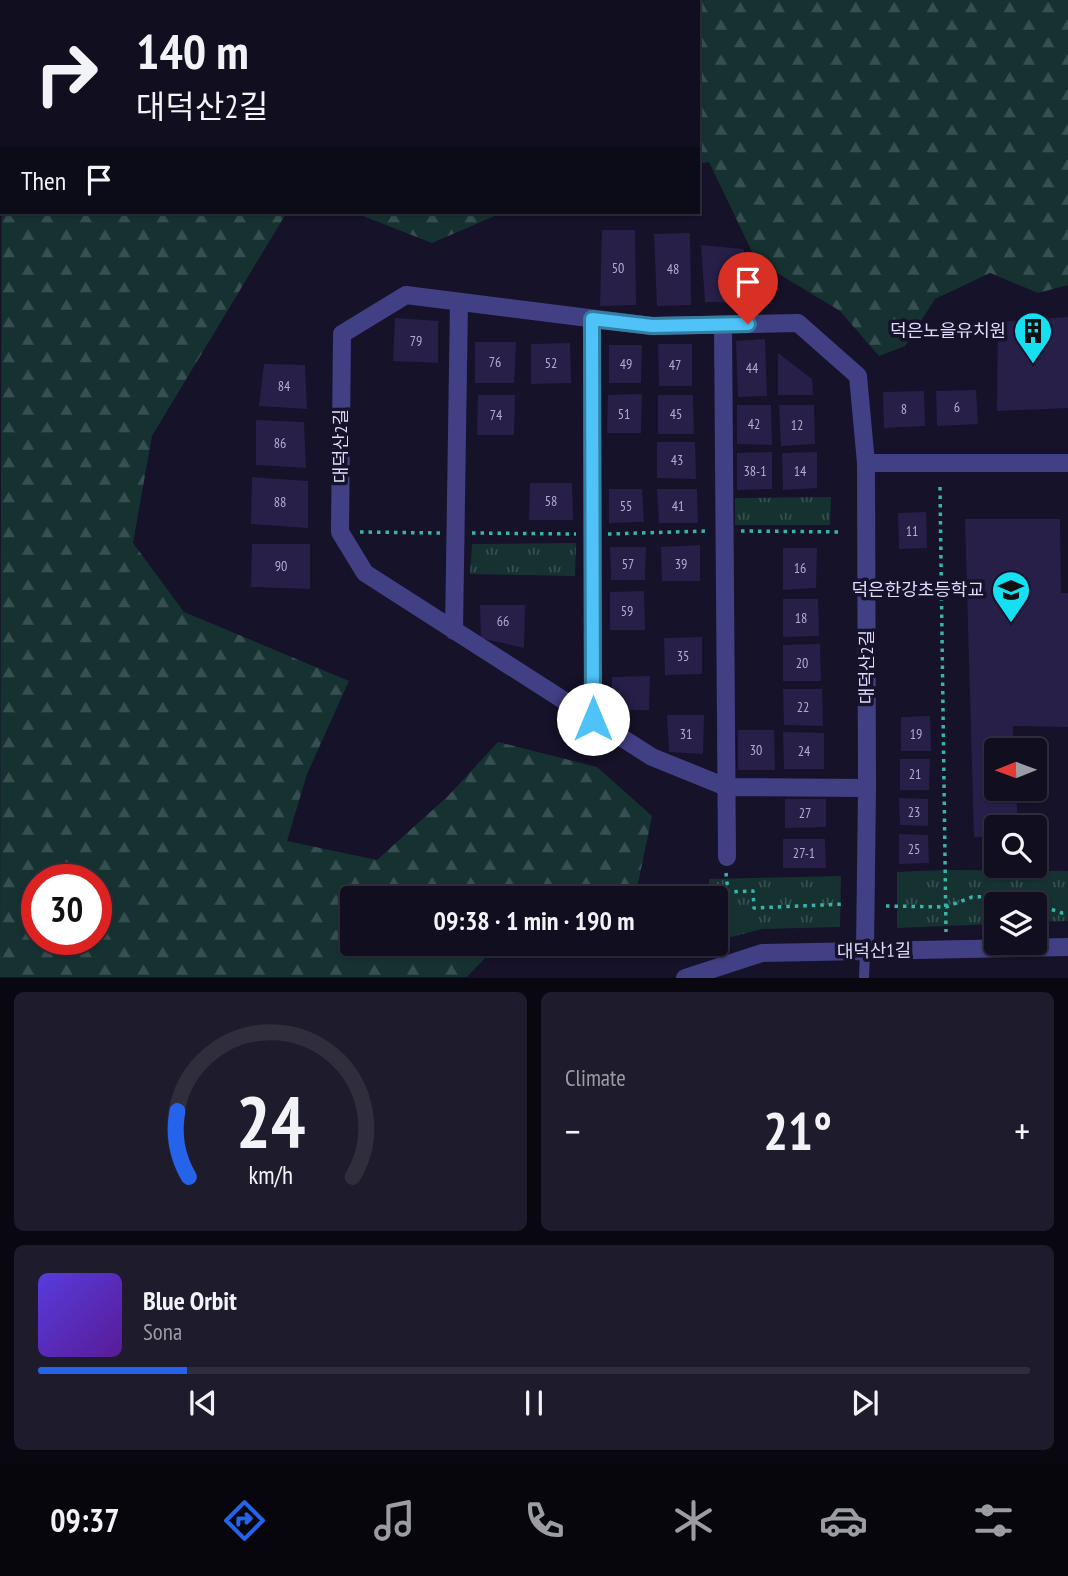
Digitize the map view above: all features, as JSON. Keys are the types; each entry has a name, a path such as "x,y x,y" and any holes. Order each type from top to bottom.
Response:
{"street":[{"name":"대덕산2길","path":"865,951 867,788 866,463 858,376 798,323 652,326 406,295 342,334 340,532 365,573 652,757 726,787 867,788"},
{"path":"454,631 460,302"},
{"path":"592,319 593,719"},
{"path":"723,325 727,857"},
{"path":"866,463 1068,463"},
{"name":"대덕산1길","path":"685,978 762,953 1068,947"}],"lane":[{"path":"864,978 865,951"}],"path":[{"path":"940,487 946,932"},
{"path":"727,857 728,892 754,891 754,908 844,904"},
{"path":"886,906 946,906 972,897 1013,896 1068,913"}],"green space":[{"path":"700,0 1068,0 1068,285 1038,293 990,273 935,299 905,346 879,356 840,311 756,260 709,162 700,164"},
{"path":"2,214 286,214 152,436 133,543 184,612 349,681 307,774 287,841 377,860 448,796 498,742 597,767 652,816 637,886 340,886 340,956 504,956 485,958 467,977 0,977"},
{"path":"358,214 499,214 432,243"},
{"path":"831,497 830,525 735,525 735,498"},
{"path":"576,543 575,576 470,574 472,544"},
{"path":"984,870 984,878 1047,878 1047,871 1068,871 1068,921 1047,922 1047,892 984,892 984,924 897,928 897,872"},
{"path":"841,876 840,927 762,929 728,938 728,886 709,886 709,879"}],"building":[{"path":"602,230 635,230 636,305 600,306"},
{"path":"690,233 691,305 657,306 654,234"},
{"path":"701,245 744,249 747,303 705,302"},
{"name":"덕은노을유치원","path":"1068,317 1068,408 997,411 998,322"},
{"path":"395,318 438,321 438,363 393,361"},
{"path":"765,339 767,396 738,397 736,341"},
{"path":"475,342 516,342 514,383 475,383"},
{"path":"570,343 571,383 531,384 531,344"},
{"path":"658,344 692,344 692,386 659,386"},
{"path":"609,345 642,345 641,383 609,383"},
{"path":"778,353 812,379 813,395 778,395"},
{"path":"264,364 305,365 307,409 259,406"},
{"path":"976,390 978,424 937,426 936,391"},
{"path":"924,391 925,426 884,428 883,392"},
{"path":"642,394 641,433 607,433 608,395"},
{"path":"478,395 515,395 514,435 477,435"},
{"path":"658,395 693,395 694,434 658,434"},
{"path":"737,405 771,405 772,445 737,444"},
{"path":"779,405 814,405 815,444 781,446"},
{"path":"256,420 304,422 306,468 256,465"},
{"path":"657,442 695,442 696,479 657,478"},
{"path":"772,452 772,489 737,490 737,453"},
{"path":"817,452 817,488 783,490 782,453"},
{"path":"252,477 308,481 308,528 251,524"},
{"path":"530,483 572,483 573,520 529,520"},
{"path":"609,489 642,489 644,522 609,523"},
{"path":"657,489 697,489 698,523 659,523"},
{"path":"926,512 927,548 899,549 898,513"},
{"path":"965,519 1060,519 1061,593 1068,593 1068,727 1013,726 1013,738 984,738 984,802 1017,802 1017,815 984,815 984,837 974,837"},
{"path":"252,544 310,544 310,589 251,587"},
{"path":"700,545 700,581 662,581 661,547"},
{"path":"610,547 646,547 645,580 611,580"},
{"path":"783,548 817,548 816,588 783,590"},
{"path":"644,591 645,630 610,630 610,592"},
{"path":"783,599 818,599 819,636 783,637"},
{"path":"480,605 525,605 524,648 481,638"},
{"path":"702,637 702,674 665,675 664,638"},
{"path":"820,644 821,681 783,681 783,645"},
{"path":"650,676 649,710 612,710 612,677"},
{"path":"783,689 822,689 823,726 784,725"},
{"path":"667,715 704,715 703,754 669,752"},
{"path":"930,716 931,751 901,751 901,717"},
{"path":"738,730 774,730 775,770 738,770"},
{"path":"783,732 824,733 824,769 784,769"},
{"path":"900,759 930,759 929,790 900,790"},
{"path":"899,798 928,799 928,826 900,825"},
{"path":"785,799 826,799 826,827 785,828"},
{"path":"899,834 928,835 929,863 899,864"},
{"path":"783,839 825,839 826,868 783,868"}],"place":[{"name":"덕은노을유치원","path":"1033,365"},
{"name":"덕은한강초등학교","path":"1011,624"}],"route":[{"path":"593,719 592,319 652,326 748,324"}]}
